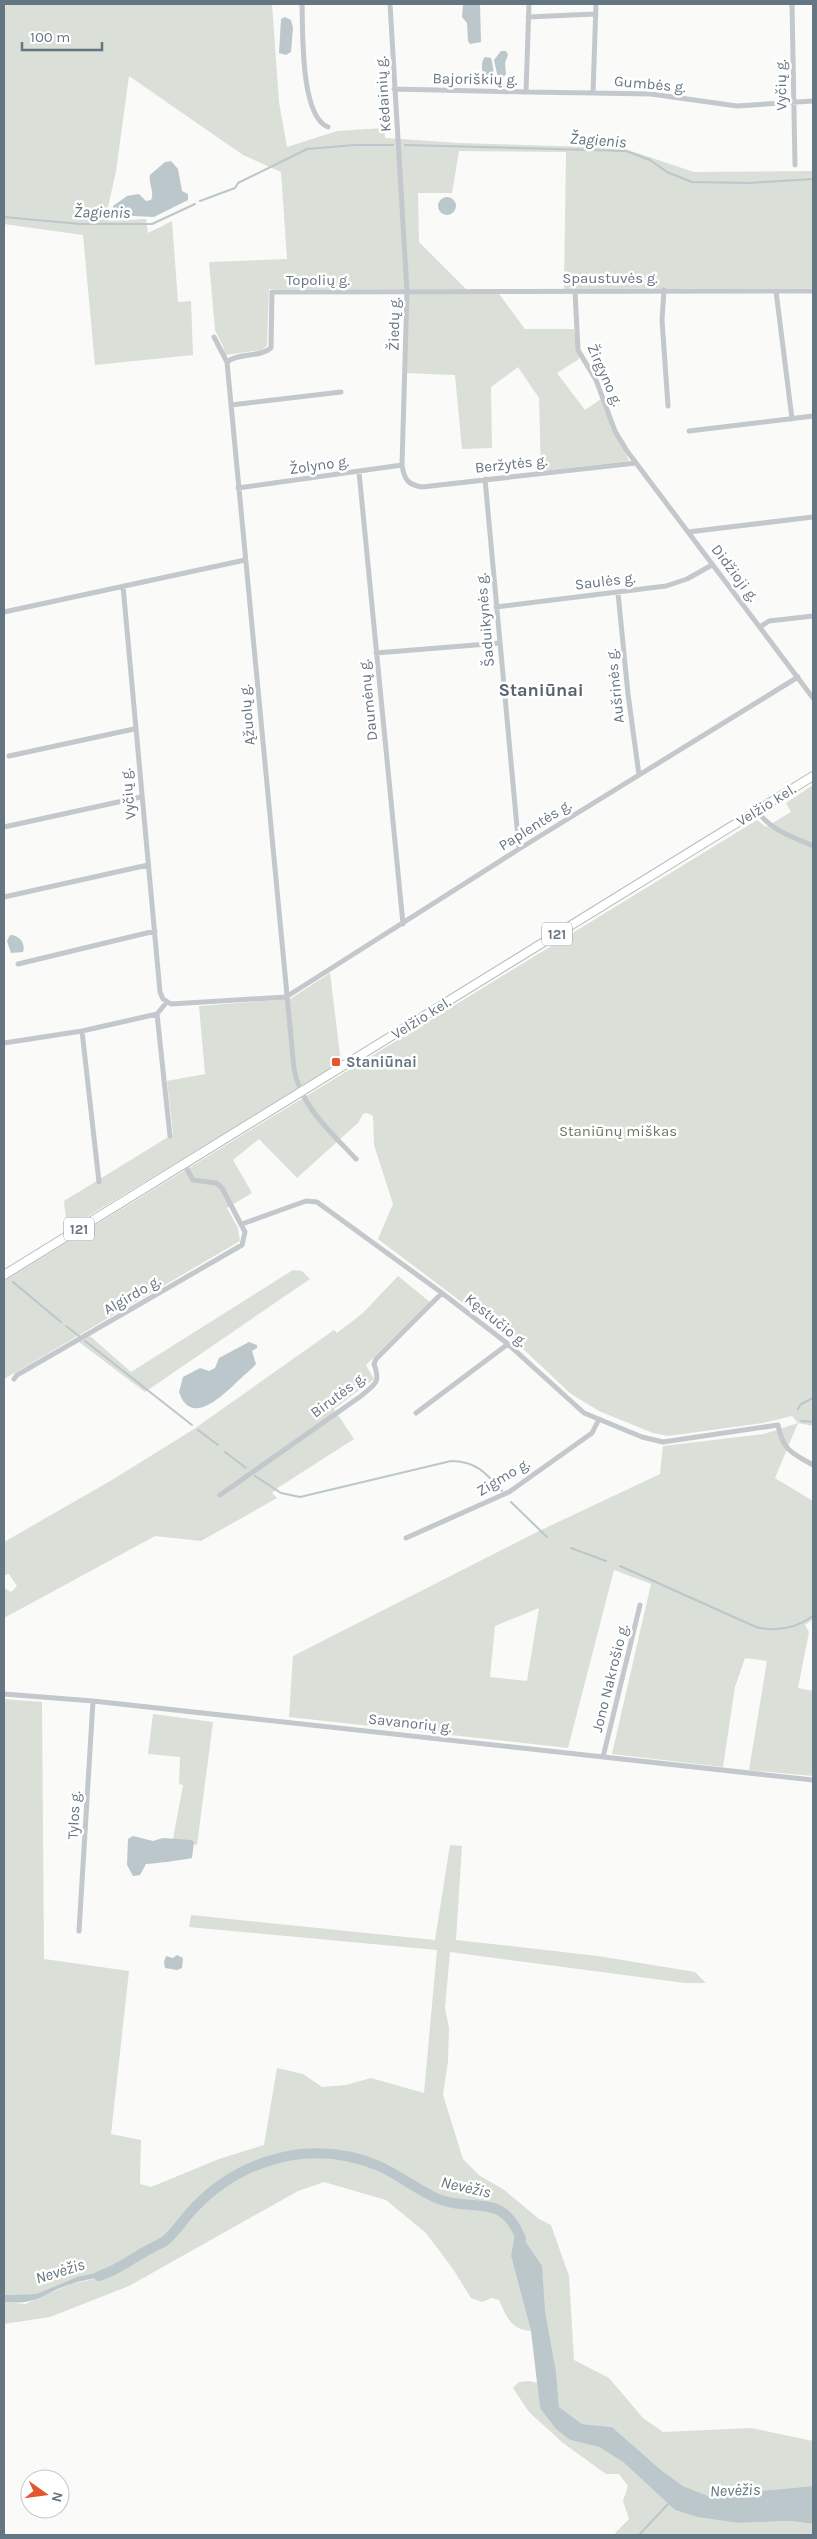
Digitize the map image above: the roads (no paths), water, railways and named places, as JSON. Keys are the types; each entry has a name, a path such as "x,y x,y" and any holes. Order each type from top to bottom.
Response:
{"main road":[{"name":"Velžio kel.","path":"4,1275 813,776"}],"street":[{"path":"302,4 310,102 320,122 328,127"},
{"name":"Kėdainių g.","path":"390,4 394,89 402,183"},
{"name":"Bajoriškių g.","path":"394,89 526,92 529,4"},
{"name":"Gumbės g.","path":"596,4 593,93 650,94 738,106 813,101"},
{"name":"Vyčių g.","path":"792,4 795,165"},
{"path":"528,18 595,14"},
{"path":"526,92 593,93"},
{"name":"Žiedų g.","path":"402,183 407,291 402,465"},
{"path":"664,290 662,320 668,406"},
{"name":"Spaustuvės g.","path":"407,291 813,291"},
{"name":"Topolių g.","path":"227,362 233,357 266,351 271,348 272,292 407,291"},
{"name":"Žirgyno g.","path":"575,291 578,350 596,380 615,432 636,463"},
{"path":"776,292 792,419"},
{"name":"Ąžuolų g.","path":"214,337 227,362 294,1070 301,1092 309,1108 356,1159"},
{"path":"231,404 341,392"},
{"path":"690,431 813,416"},
{"name":"Beržytės g.","path":"402,465 406,480 418,486 636,463"},
{"name":"Didžioji g.","path":"636,463 813,698"},
{"name":"Žolyno g.","path":"238,488 402,465"},
{"name":"Daumėnų g.","path":"358,472 403,924"},
{"name":"Šaduikynės g.","path":"485,479 519,849"},
{"path":"688,532 813,517"},
{"path":"4,612 245,560"},
{"name":"Saulės g.","path":"496,607 618,593 677,583 701,573 712,565"},
{"name":"Vyčių g.","path":"123,586 134,729 160,992 166,1003"},
{"name":"Aušrinės g.","path":"618,593 633,741 639,775"},
{"path":"760,627 769,621 813,616"},
{"path":"376,653 500,643"},
{"name":"Paplentės g.","path":"286,997 519,849 798,677"},
{"path":"9,756 134,729"},
{"path":"4,827 141,797"},
{"path":"758,810 762,818 774,827 813,846"},
{"path":"4,897 148,865"},
{"path":"18,964 155,931"},
{"path":"4,1043 82,1031 157,1014 166,1003 178,1005 286,997"},
{"path":"157,1014 170,1136"},
{"path":"82,1031 99,1182"},
{"path":"184,1164 193,1180 212,1182 219,1186 242,1224"},
{"name":"Kęstučio g.","path":"242,1224 306,1201 317,1202 442,1293 508,1344 571,1404 584,1413 642,1437 664,1442 778,1425 784,1446 788,1451 813,1465"},
{"name":"Algirdo g.","path":"14,1379 17,1375 238,1248 246,1237 242,1224"},
{"name":"Birutės g.","path":"220,1495 361,1396 376,1383 378,1375 374,1364 376,1359 442,1293"},
{"path":"416,1413 502,1351 508,1344"},
{"name":"Zigmo g.","path":"406,1538 508,1492 592,1433 599,1419"},
{"name":"Jono Nakrošio g.","path":"603,1757 640,1605"},
{"name":"Savanorių g.","path":"4,1694 93,1701 813,1780"},
{"name":"Tylos g.","path":"79,1931 93,1701"}],"waterway":[{"name":"Žagienis","path":"200,201 235,188 238,183 307,149 355,145 393,145"},
{"name":"Žagienis","path":"405,145 626,151 650,160 667,172 692,182 749,183 813,179"},
{"name":"Žagienis","path":"4,217 80,224 152,224 195,204"},
{"path":"13,1282 61,1322"},
{"path":"66,1326 79,1336"},
{"path":"85,1341 192,1425"},
{"path":"798,1409 801,1404 813,1398"},
{"path":"801,1421 813,1422"},
{"path":"198,1430 218,1445"},
{"path":"225,1452 246,1468"},
{"path":"255,1476 281,1493 300,1497 451,1461 467,1463 480,1469 502,1491"},
{"path":"511,1502 547,1537"},
{"path":"571,1548 606,1561"},
{"path":"620,1566 756,1627 771,1629 793,1627 813,1616"},
{"name":"Nevėžis","path":"99,2276 165,2241 195,2207 214,2190 235,2176 257,2165 305,2154 330,2154 354,2158 379,2166 436,2198 449,2202 496,2209 505,2214 521,2239"},
{"path":"639,2535 670,2502"}],"place":[{"name":"Staniūnai","path":"336,1062"}],"district":[{"name":"Staniūnai","path":"541,690"}],"park label":[{"name":"Staniūnų miškas","path":"618,1131"}]}
